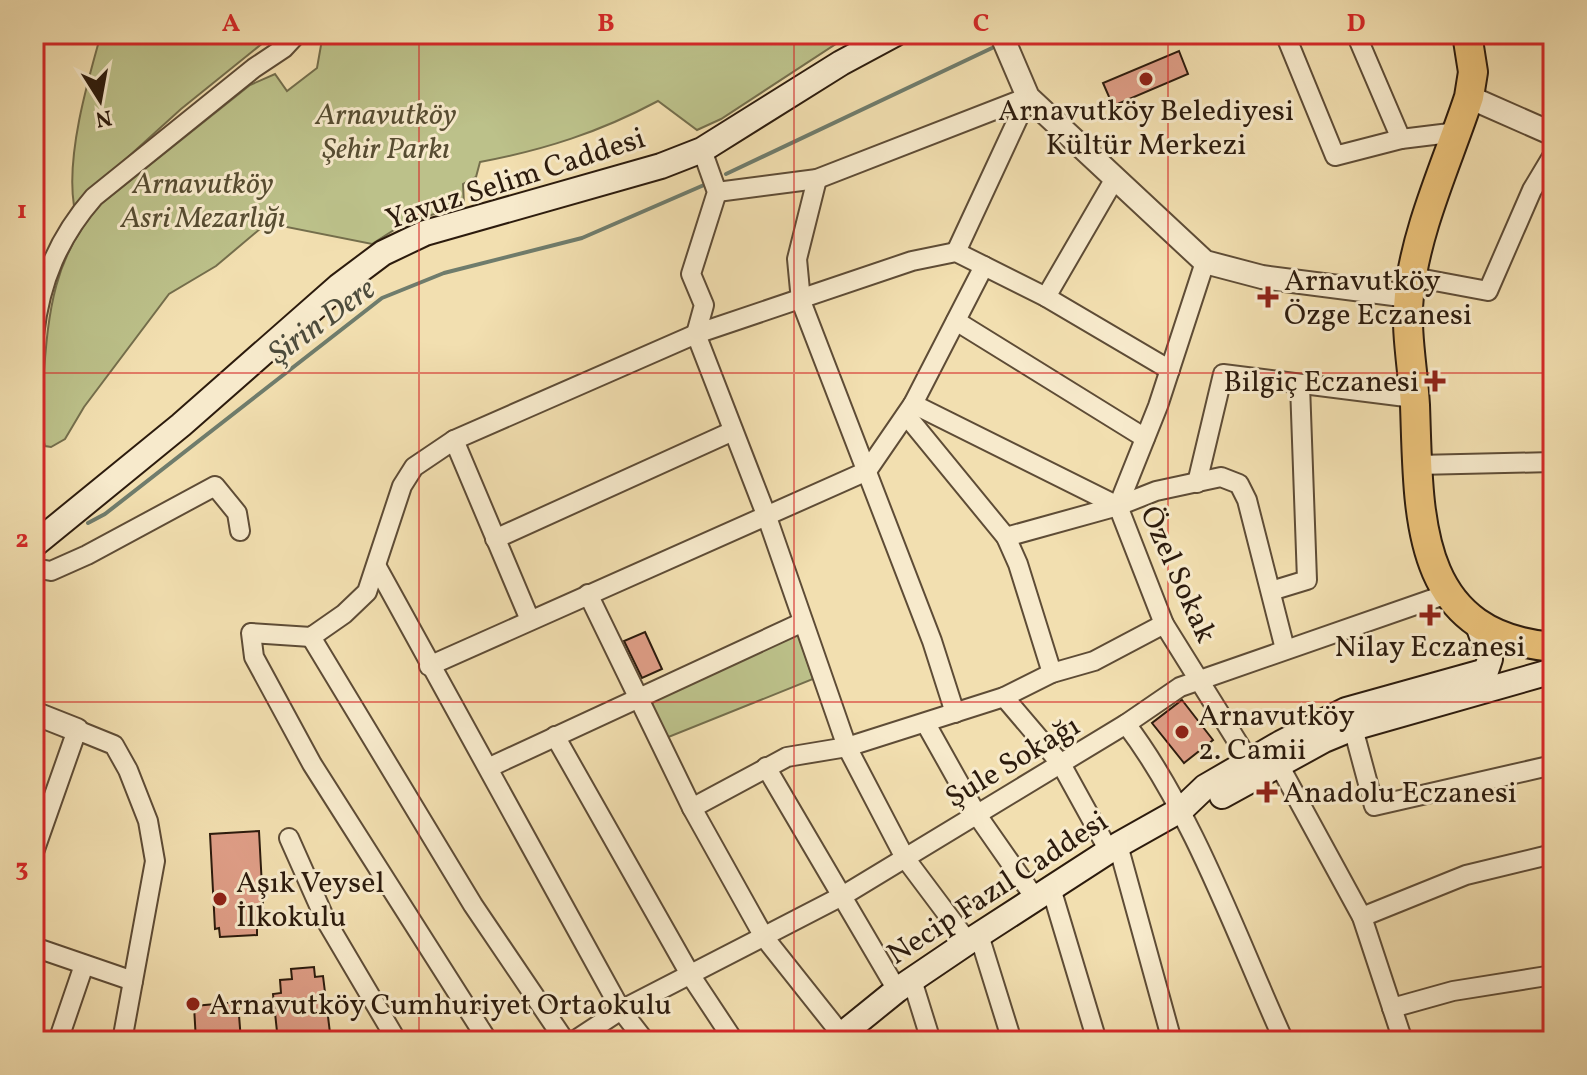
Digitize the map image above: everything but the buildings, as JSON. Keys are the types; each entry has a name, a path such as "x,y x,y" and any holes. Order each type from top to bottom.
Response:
{"main road":[{"name":"Yavuz Selim Caddesi","path":"34,545 181,425 339,286 383,253 425,233 661,166 702,150 841,63 895,34"},
{"path":"1467,34 1473,72 1469,97 1411,286 1417,465 1423,524 1433,571 1447,594 1477,622 1499,637 1518,644 1553,647"},
{"name":"Necip Fazıl Caddesi","path":"1181,810 1196,793 1346,710 1486,671 1490,659 1477,622"},
{"name":"Necip Fazıl Caddesi","path":"845,1037 905,985 973,938 1113,848 1181,810 1205,805 1353,728 1553,671"}],"street":[{"path":"34,335 44,281 59,246 80,213 94,197 254,68 284,48 297,34"},
{"path":"1001,34 1028,97 1114,180 1205,262 1262,277 1488,291 1532,190 1553,155"},
{"path":"1285,34 1335,156 1401,139 1458,132"},
{"path":"1356,34 1401,139"},
{"path":"717,192 817,179 1028,97"},
{"path":"956,252 1028,97"},
{"path":"1469,97 1553,134"},
{"path":"702,150 717,192 691,274 704,305 696,334 767,517 847,747 905,858 973,938 1012,1041"},
{"path":"817,179 797,259 801,301 932,641 955,713"},
{"path":"1046,297 1114,180"},
{"path":"488,1041 312,764 254,657 251,633 311,637 344,614 367,592 402,486 414,467 454,440 696,334 912,261 956,252 1046,297 1170,370"},
{"name":"Özel Sokak","path":"1205,262 1170,370 1118,506 1164,624 1250,762"},
{"path":"429,666 867,471 910,410 984,266"},
{"path":"956,321 1145,438"},
{"path":"1197,483 1223,374 1414,398"},
{"path":"1271,591 1307,580 1300,385"},
{"path":"910,410 1118,506"},
{"path":"910,410 1006,537 1018,564 1052,673"},
{"path":"1553,419 1553,501"},
{"path":"495,539 733,431"},
{"path":"454,440 530,620"},
{"path":"1417,465 1552,462"},
{"path":"1006,537 1118,506 1156,491 1221,477 1239,484 1285,649"},
{"path":"34,568 51,571 215,486 237,513 240,531"},
{"path":"377,567 429,666 490,767 621,1010 645,1041"},
{"path":"588,594 692,808 764,937 845,1037"},
{"name":"Şule Sokağı","path":"574,1041 621,1010 844,895 1126,724 1180,687 1447,594"},
{"path":"490,767 803,622"},
{"path":"692,808 787,757 847,747 1004,697 1052,673 1094,661 1164,624"},
{"path":"311,637 473,905 565,1041"},
{"path":"1004,697 1061,764 1113,848 1172,1041"},
{"path":"34,713 114,745 148,821 155,861 122,1041"},
{"path":"926,724 977,815 1043,893 1097,1041"},
{"path":"1126,724 1155,761 1181,810 1284,1041"},
{"path":"1353,728 1374,806 1553,765"},
{"path":"34,852 77,730"},
{"path":"555,736 691,976 734,1041"},
{"path":"1279,765 1362,917 1403,1041"},
{"path":"766,767 844,895 905,985 931,1041"},
{"path":"289,838 325,919 397,1041"},
{"path":"1362,917 1466,875 1553,854"},
{"path":"34,947 133,981"},
{"path":"58,1041 84,965"},
{"path":"1392,1008 1453,991 1553,975"}],"green space":[{"name":"Arnavutköy Asri Mezarlığı","path":"101,34 274,34 181,109 74,206 75,143"},
{"name":"Arnavutköy Şehir Parkı","path":"323,34 858,34 839,42 721,119 697,130 658,101 571,139 480,162 476,177 463,184 464,205 405,223 372,244 267,223 216,266 169,294 84,407 65,439 51,447 45,446 39,425 51,308 67,254 82,229 101,204 250,85 275,74 287,91 317,68"},
{"path":"797,631 813,679 666,738 649,708 653,698"}],"waterway":[{"name":"Şirin Dere","path":"726,174 992,48"},
{"name":"Şirin Dere","path":"88,523 105,514 382,298 444,273 582,238 704,185"}],"place":[{"name":"Arnavutköy Belediyesi Kültür Merkezi","path":"1146,79"},
{"name":"Arnavutköy Özge Eczanesi","path":"1268,297"},
{"name":"Bilgiç Eczanesi","path":"1435,381"},
{"name":"Nilay Eczanesi","path":"1430,615"},
{"name":"Arnavutköy 2. Camii","path":"1182,732"},
{"name":"Anadolu Eczanesi","path":"1267,792"},
{"name":"Aşık Veysel İlkokulu","path":"220,899"},
{"name":"Arnavutköy Cumhuriyet Ortaokulu","path":"193,1004"}]}
